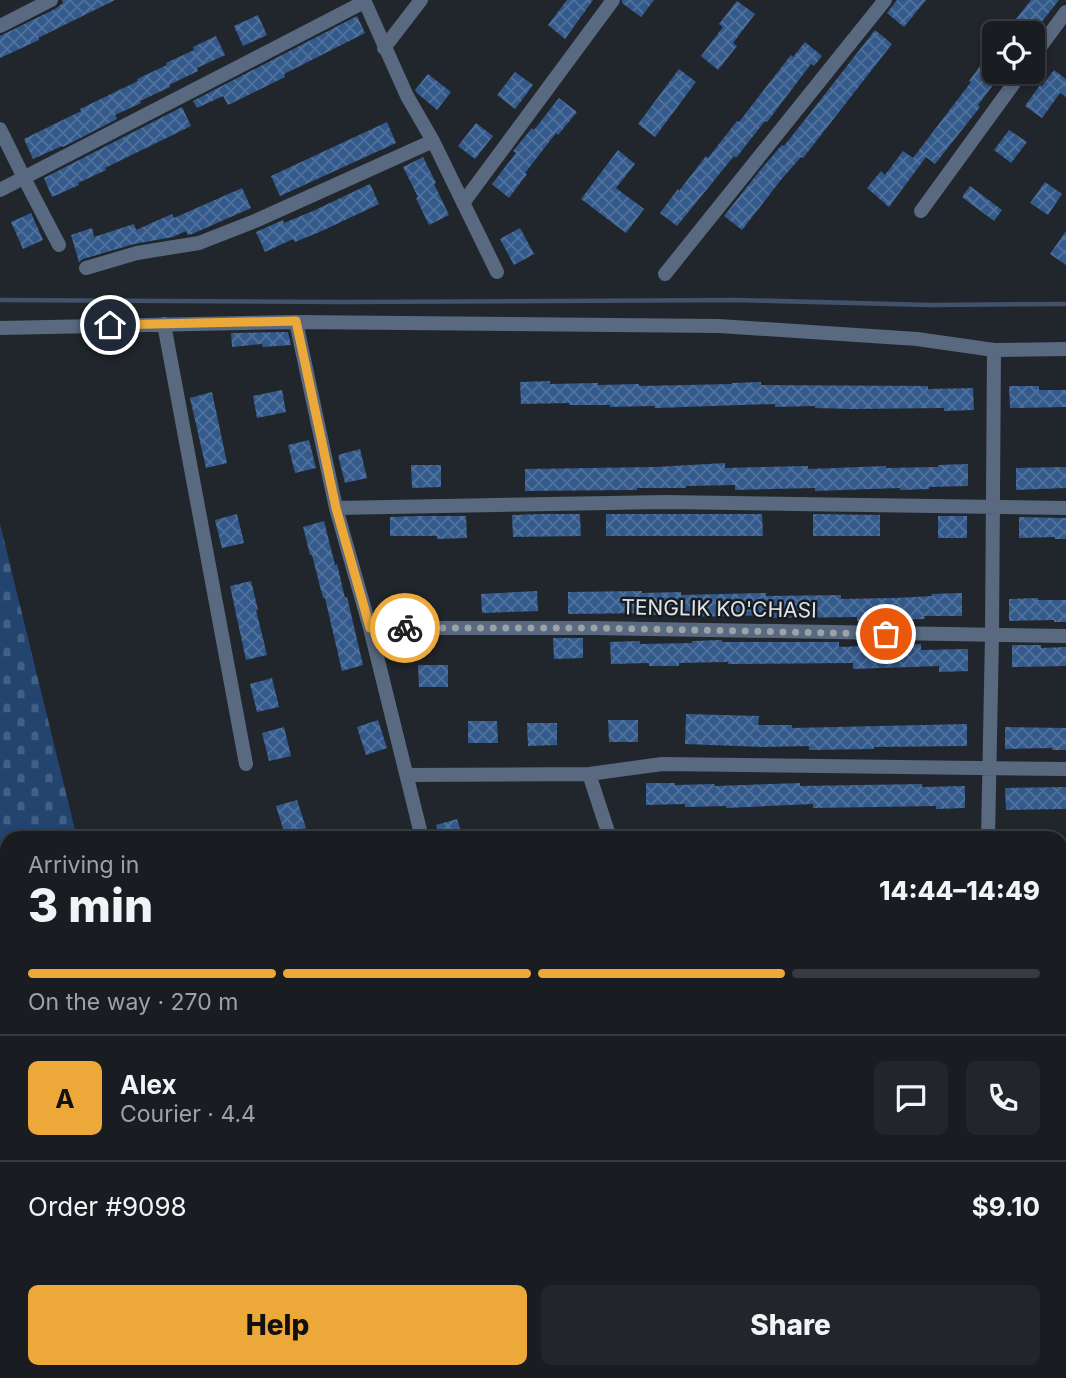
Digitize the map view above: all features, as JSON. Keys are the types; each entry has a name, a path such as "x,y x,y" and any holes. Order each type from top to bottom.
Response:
{"street":[{"path":"0,26 51,0"},
{"path":"384,48 421,0"},
{"path":"463,203 613,0"},
{"path":"665,275 885,0"},
{"path":"0,190 364,1 407,96 433,141 497,272"},
{"path":"1045,40 1066,12"},
{"path":"921,211 1014,84"},
{"path":"0,128 59,245"},
{"path":"86,268 137,253 199,243 255,221 433,141"},
{"path":"296,321 336,508 370,628 420,831"},
{"path":"0,328 296,321 719,326 917,339 994,350 1066,349"},
{"path":"164,324 246,764"},
{"path":"988,831 994,350"},
{"path":"336,508 665,502 1066,508"},
{"name":"TENGLIK KO'CHASI","path":"370,628 594,628 1066,636"},
{"path":"407,775 589,774 662,764 1066,769"},
{"path":"589,774 608,831"}],"green space":[{"path":"0,524 75,831 0,831"}],"building":[{"path":"62,0 115,0 0,58 0,36 55,9 63,3"},
{"path":"567,0 593,0 565,39 548,25"},
{"path":"622,0 654,0 641,17 622,3"},
{"path":"897,0 926,0 904,27 887,13"},
{"path":"1031,0 1059,0 1042,21 1014,21"},
{"path":"737,1 755,14 733,43 737,46 718,70 701,56 723,27 719,24"},
{"path":"258,15 267,35 243,46 234,26"},
{"path":"357,16 365,33 284,74 285,77 228,105 223,96 197,108 193,101"},
{"path":"875,30 892,44 803,158 801,157 780,181 742,230 724,216 762,168 782,145 784,146"},
{"path":"216,36 225,55 115,115 117,119 33,159 24,139 138,81 137,79"},
{"path":"805,42 822,56 814,66 811,64 767,122 765,121 736,158 734,156 677,226 660,213 706,156 708,158 737,121 739,122 791,55 793,57"},
{"path":"982,63 982,84 994,84 978,105 980,107 935,164 926,157 889,207 867,188 881,171 885,175 903,151 913,158 971,82 969,81"},
{"path":"679,69 696,82 655,137 638,124"},
{"path":"1054,70 1066,79 1066,97 1060,93 1042,118 1025,106"},
{"path":"515,72 533,85 515,109 497,95"},
{"path":"428,74 451,92 437,110 415,90"},
{"path":"559,98 577,112 558,135 556,133 509,198 492,184 516,153 513,151"},
{"path":"182,107 191,126 52,197 44,178"},
{"path":"387,122 396,143 280,196 271,176"},
{"path":"476,123 493,136 475,159 458,146"},
{"path":"1009,130 1027,142 1011,163 994,150"},
{"path":"618,150 635,164 616,188 644,209 626,233 581,199"},
{"path":"423,157 449,215 429,225 403,167"},
{"path":"1045,182 1062,194 1048,215 1030,203"},
{"path":"370,184 379,204 324,230 295,242 293,239 265,252 256,232 313,211"},
{"path":"970,186 1002,210 994,221 962,197"},
{"path":"242,188 251,208 192,234 188,235 186,231 173,237 134,244 79,262 71,235 92,228 94,237 134,224 136,230 172,214 174,218"},
{"path":"31,213 43,240 23,249 11,222"},
{"path":"520,228 534,254 514,265 500,239"},
{"path":"1066,231 1066,265 1050,254"},
{"path":"288,332 291,345 232,347 231,333"},
{"path":"550,381 550,384 639,386 761,382 761,385 973,388 974,410 775,407 775,404 655,408 569,403 521,404 520,382"},
{"path":"1009,386 1039,386 1039,390 1066,390 1066,407 1010,408"},
{"path":"282,390 286,412 257,418 253,396"},
{"path":"212,392 227,463 206,468 190,398"},
{"path":"309,440 316,468 295,473 288,445"},
{"path":"360,449 367,478 345,483 338,455"},
{"path":"725,463 725,468 808,466 808,469 968,464 968,486 815,491 815,488 735,490 735,485 637,490 525,491 525,469"},
{"path":"411,465 441,465 441,487 412,488"},
{"path":"1066,467 1066,488 1016,490 1016,468"},
{"path":"237,514 244,543 222,548 215,520"},
{"path":"580,514 581,536 513,537 512,515"},
{"path":"606,514 762,514 763,536 606,536"},
{"path":"813,514 880,515 880,536 813,536"},
{"path":"466,516 467,538 390,536 390,517"},
{"path":"938,516 967,516 967,538 938,538"},
{"path":"1019,517 1066,518 1066,539 1019,538"},
{"path":"324,521 345,598 347,597 363,665 342,671 325,598 303,527"},
{"path":"251,581 267,655 246,660 230,586"},
{"path":"537,591 538,611 482,613 481,594"},
{"path":"568,592 681,592 681,595 841,595 841,599 962,593 962,616 857,621 857,617 568,614"},
{"path":"1009,599 1066,600 1066,622 1009,621"},
{"path":"553,638 583,638 583,658 554,659"},
{"path":"722,640 839,642 839,647 921,644 921,650 968,649 968,671 939,672 939,666 853,669 853,663 728,662 679,663 679,666 649,666 649,663 611,664 610,642 640,641 640,644"},
{"path":"1012,645 1066,647 1066,666 1012,667"},
{"path":"418,665 448,665 448,687 419,687"},
{"path":"272,678 279,707 257,712 250,684"},
{"path":"686,714 759,716 758,725 792,725 792,728 967,724 967,746 809,750 809,746 685,744"},
{"path":"378,720 387,748 366,755 357,727"},
{"path":"608,720 638,720 638,742 609,742"},
{"path":"468,721 497,721 498,743 468,743"},
{"path":"527,723 557,723 557,745 528,746"},
{"path":"284,727 291,756 269,761 262,733"},
{"path":"1005,727 1066,728 1066,750 1005,749"},
{"path":"646,783 715,786 800,783 800,786 965,786 965,808 813,808 813,804 726,808 685,807 685,804 646,805"},
{"path":"1066,787 1066,809 1006,810 1005,788"},
{"path":"297,800 306,828 284,831 276,806"},
{"path":"457,819 461,831 438,831 436,825"}],"waterway":[{"path":"0,300 738,300 930,305 1066,304"}],"way so far":[{"path":"405,628 594,628 886,634"}],"route":[{"path":"110,325 296,321 336,508 370,628 405,628"}]}
